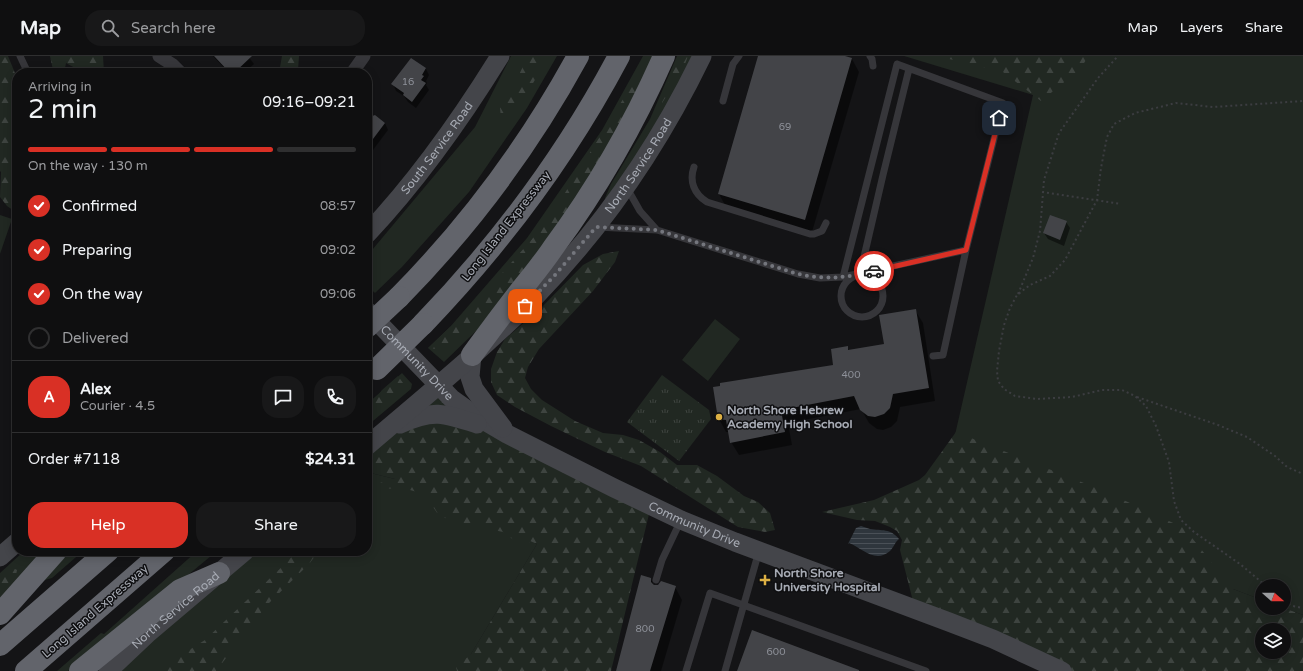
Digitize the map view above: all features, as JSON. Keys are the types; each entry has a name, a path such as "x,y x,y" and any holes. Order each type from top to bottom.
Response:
{"highway":[{"path":"372,322 438,255 496,184 546,111 578,56"},
{"name":"Long Island Expressway","path":"372,373 467,277 496,243 523,208 573,135 619,56"},
{"path":"472,355 554,248 585,202 636,114 664,56"},
{"path":"0,614 52,556"},
{"path":"0,645 102,556"},
{"name":"Long Island Expressway","path":"26,671 158,556"},
{"path":"80,671 180,590 219,573"}],"main road":[{"name":"South Service Road","path":"372,228 418,176 472,100 500,56"},
{"name":"North Service Road","path":"372,442 472,355 533,299 596,227 626,186 662,132 688,86 702,56"},
{"name":"Community Drive","path":"372,316 452,399 473,414 507,434 681,520 993,639 1060,671"},
{"path":"472,355 470,377 474,389 507,434"},
{"path":"382,433 415,417 434,414 454,417 507,434"},
{"path":"0,557 12,546"},
{"name":"North Service Road","path":"108,671 152,630 239,556"}],"street":[{"path":"159,56 173,64 177,68"},
{"path":"356,68 364,56"}],"lane":[{"path":"20,56 26,68"},
{"path":"723,101 733,64 739,56"},
{"path":"870,56 873,66"},
{"path":"843,277 897,64 1003,103 966,250 943,355 933,356"},
{"path":"860,274 909,69"},
{"path":"694,167 692,177 693,188 707,202 810,234 822,231 826,223"},
{"path":"626,186 640,211 657,230"},
{"path":"596,227 657,230 798,274 820,278 843,277 860,274 966,250"},
{"path":"860,274 873,277 881,287 883,294 882,302 874,314 860,317 852,315 846,310 842,304 841,291 848,280 853,276 860,274"},
{"path":"656,580 662,560 681,520"},
{"path":"725,671 759,551"},
{"path":"686,671 710,593 926,671"}],"path":[{"path":"1118,56 1098,78 1059,133 1044,180 1040,231 1033,258 1010,308 1004,325 999,351 997,371 998,381 1004,389 1015,396 1037,399 1072,397 1102,390 1122,390 1247,437 1287,466 1303,474"},
{"path":"1017,295 1030,285 1050,276 1065,260 1096,200 1107,137 1114,124 1135,113 1176,103 1213,106 1303,101"},
{"path":"1042,192 1121,204"},
{"path":"1135,396 1146,406 1156,426 1169,462 1174,501 1181,520 1194,532 1240,564 1258,579"},
{"path":"1291,605 1303,608"}],"green space":[{"path":"0,56 8,56 13,68 12,210 0,197"},
{"path":"50,56 103,56 104,68 75,68 66,63 65,68 53,68"},
{"path":"282,56 299,56 298,68 280,68"},
{"path":"511,56 557,56 527,108 469,192 402,267 375,293 372,290 372,250 475,127"},
{"path":"528,56 549,56 526,95 510,114 501,118 500,108 506,102"},
{"path":"643,56 659,56 501,307 444,362 428,348 450,327 527,238 602,130"},
{"path":"677,56 692,56 679,85 616,192 607,200 605,198 611,184 650,119"},
{"path":"679,56 688,56 682,72 662,103 662,99"},
{"path":"904,56 1303,56 1303,615 1291,611 1291,579 1255,579 1255,597 1233,589 915,609 1033,95"},
{"path":"937,56 1089,56 1079,70 1041,101 1003,72"},
{"path":"643,67 647,69 605,155 551,235 483,321 457,343 445,350 428,348 450,327 462,319 547,222"},
{"path":"0,215 12,219 0,254"},
{"path":"619,251 615,262 593,291 539,349 528,367 525,378 531,389 542,400 575,421 603,433 623,435 639,440 660,452 677,465 697,465 717,476 744,496 758,502 770,513 775,530 765,532 738,527 641,466 605,452 551,426 515,407 497,395 491,382 491,369 497,352 505,339 541,308 583,265 603,254"},
{"path":"715,319 740,339 708,381 682,360"},
{"path":"402,373 412,384 411,389 372,422 372,400"},
{"path":"662,375 709,410 711,419 679,461 627,422"},
{"path":"398,376 403,383 402,392 372,418 372,403 382,390"},
{"path":"438,385 651,506 611,671 457,671 456,667 471,654 537,544 530,541 528,547 522,546 503,532 440,517 424,494 403,488 380,489 380,483 395,479 372,473 372,442"},
{"path":"956,432 1104,491 1184,528 1233,589 1255,597 1255,615 1291,615 1291,611 1303,615 1303,671 1064,671 915,609 900,550 902,540 897,531 875,521 857,520 822,512 874,500 919,480 925,475"},
{"path":"372,473 411,483 537,544 461,671 108,671 239,556 372,556"},
{"path":"372,480 374,488 372,491"},
{"path":"19,556 44,556 0,606 0,573"},
{"path":"61,556 77,556 52,578 38,582"},
{"path":"191,556 211,556 130,623 68,671 57,671 101,633 104,634"},
{"path":"292,556 315,556 309,564 267,605 216,671 156,671 205,640"},
{"path":"13,568 17,570 14,585 0,599 0,579"}],"shaded area":[{"path":"861,526 892,533 899,539 890,551 884,555 874,556 854,545 848,544 856,528"}],"building":[{"path":"214,56 252,56 239,68 225,68"},
{"path":"758,56 845,56 852,58 805,220 718,194"},
{"path":"411,58 426,68 422,75 424,76 421,80 426,83 412,102 403,95 404,93 391,84"},
{"path":"375,115 385,123 372,140 372,116"},
{"path":"1050,215 1067,221 1060,240 1043,233"},
{"path":"916,309 929,388 893,394 890,408 884,414 875,417 868,416 860,410 854,396 781,410 785,432 730,443 726,420 718,419 713,387 720,386 720,383 833,365 831,349 848,346 848,350 884,344 879,315"},
{"path":"641,575 651,578 651,582 654,585 658,585 661,581 676,586 650,671 616,671"},
{"path":"752,630 859,670 859,671 737,671"}],"way so far":[{"path":"525,306 548,283 596,227 657,230 798,274 820,278 843,277 874,271"}],"place":[{"name":"North Shore Hebrew Academy High School","path":"719,417"},
{"name":"North Shore University Hospital","path":"765,580"}],"route":[{"path":"874,271 966,250 999,118"}]}
